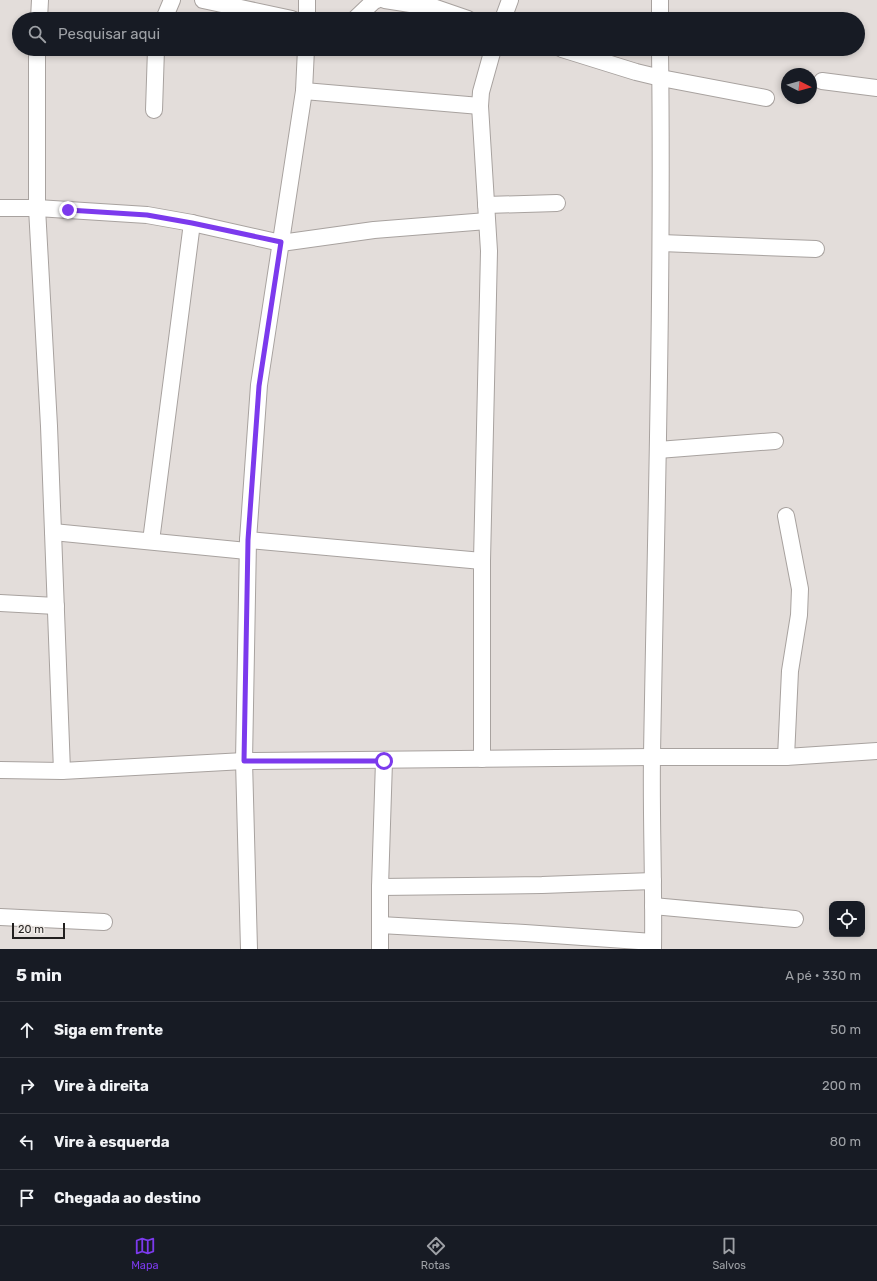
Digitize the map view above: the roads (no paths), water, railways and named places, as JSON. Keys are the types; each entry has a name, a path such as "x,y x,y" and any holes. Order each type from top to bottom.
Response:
{"street":[{"path":"39,12 40,0"},
{"path":"167,12 172,0"},
{"path":"203,0 259,12"},
{"path":"307,0 307,12"},
{"path":"362,12 377,0"},
{"path":"385,0 436,8 448,12"},
{"path":"506,12 510,0"},
{"path":"660,0 660,12"},
{"path":"37,56 37,208 49,426 62,771"},
{"path":"154,110 156,56"},
{"path":"249,949 244,761 248,545 259,386 304,91 306,56"},
{"path":"482,759 482,560 489,251 480,106 481,92 491,56"},
{"path":"585,56 660,78 766,98"},
{"path":"380,925 525,933 653,945 652,757 658,450 660,56"},
{"path":"822,81 877,88"},
{"path":"304,91 480,106"},
{"path":"486,204 557,203"},
{"path":"0,208 37,208 147,215 281,242 374,230 487,221"},
{"path":"151,541 192,223"},
{"path":"660,243 816,249"},
{"path":"658,450 775,441"},
{"path":"786,516 800,589 799,615 790,670 786,757"},
{"path":"53,532 151,541 248,545 482,560"},
{"path":"0,603 56,606"},
{"path":"0,770 62,771 244,761 786,757 877,751"},
{"path":"380,949 380,887 384,761"},
{"path":"380,887 542,885 653,881"},
{"path":"653,906 795,919"},
{"path":"0,917 104,922"}]}
